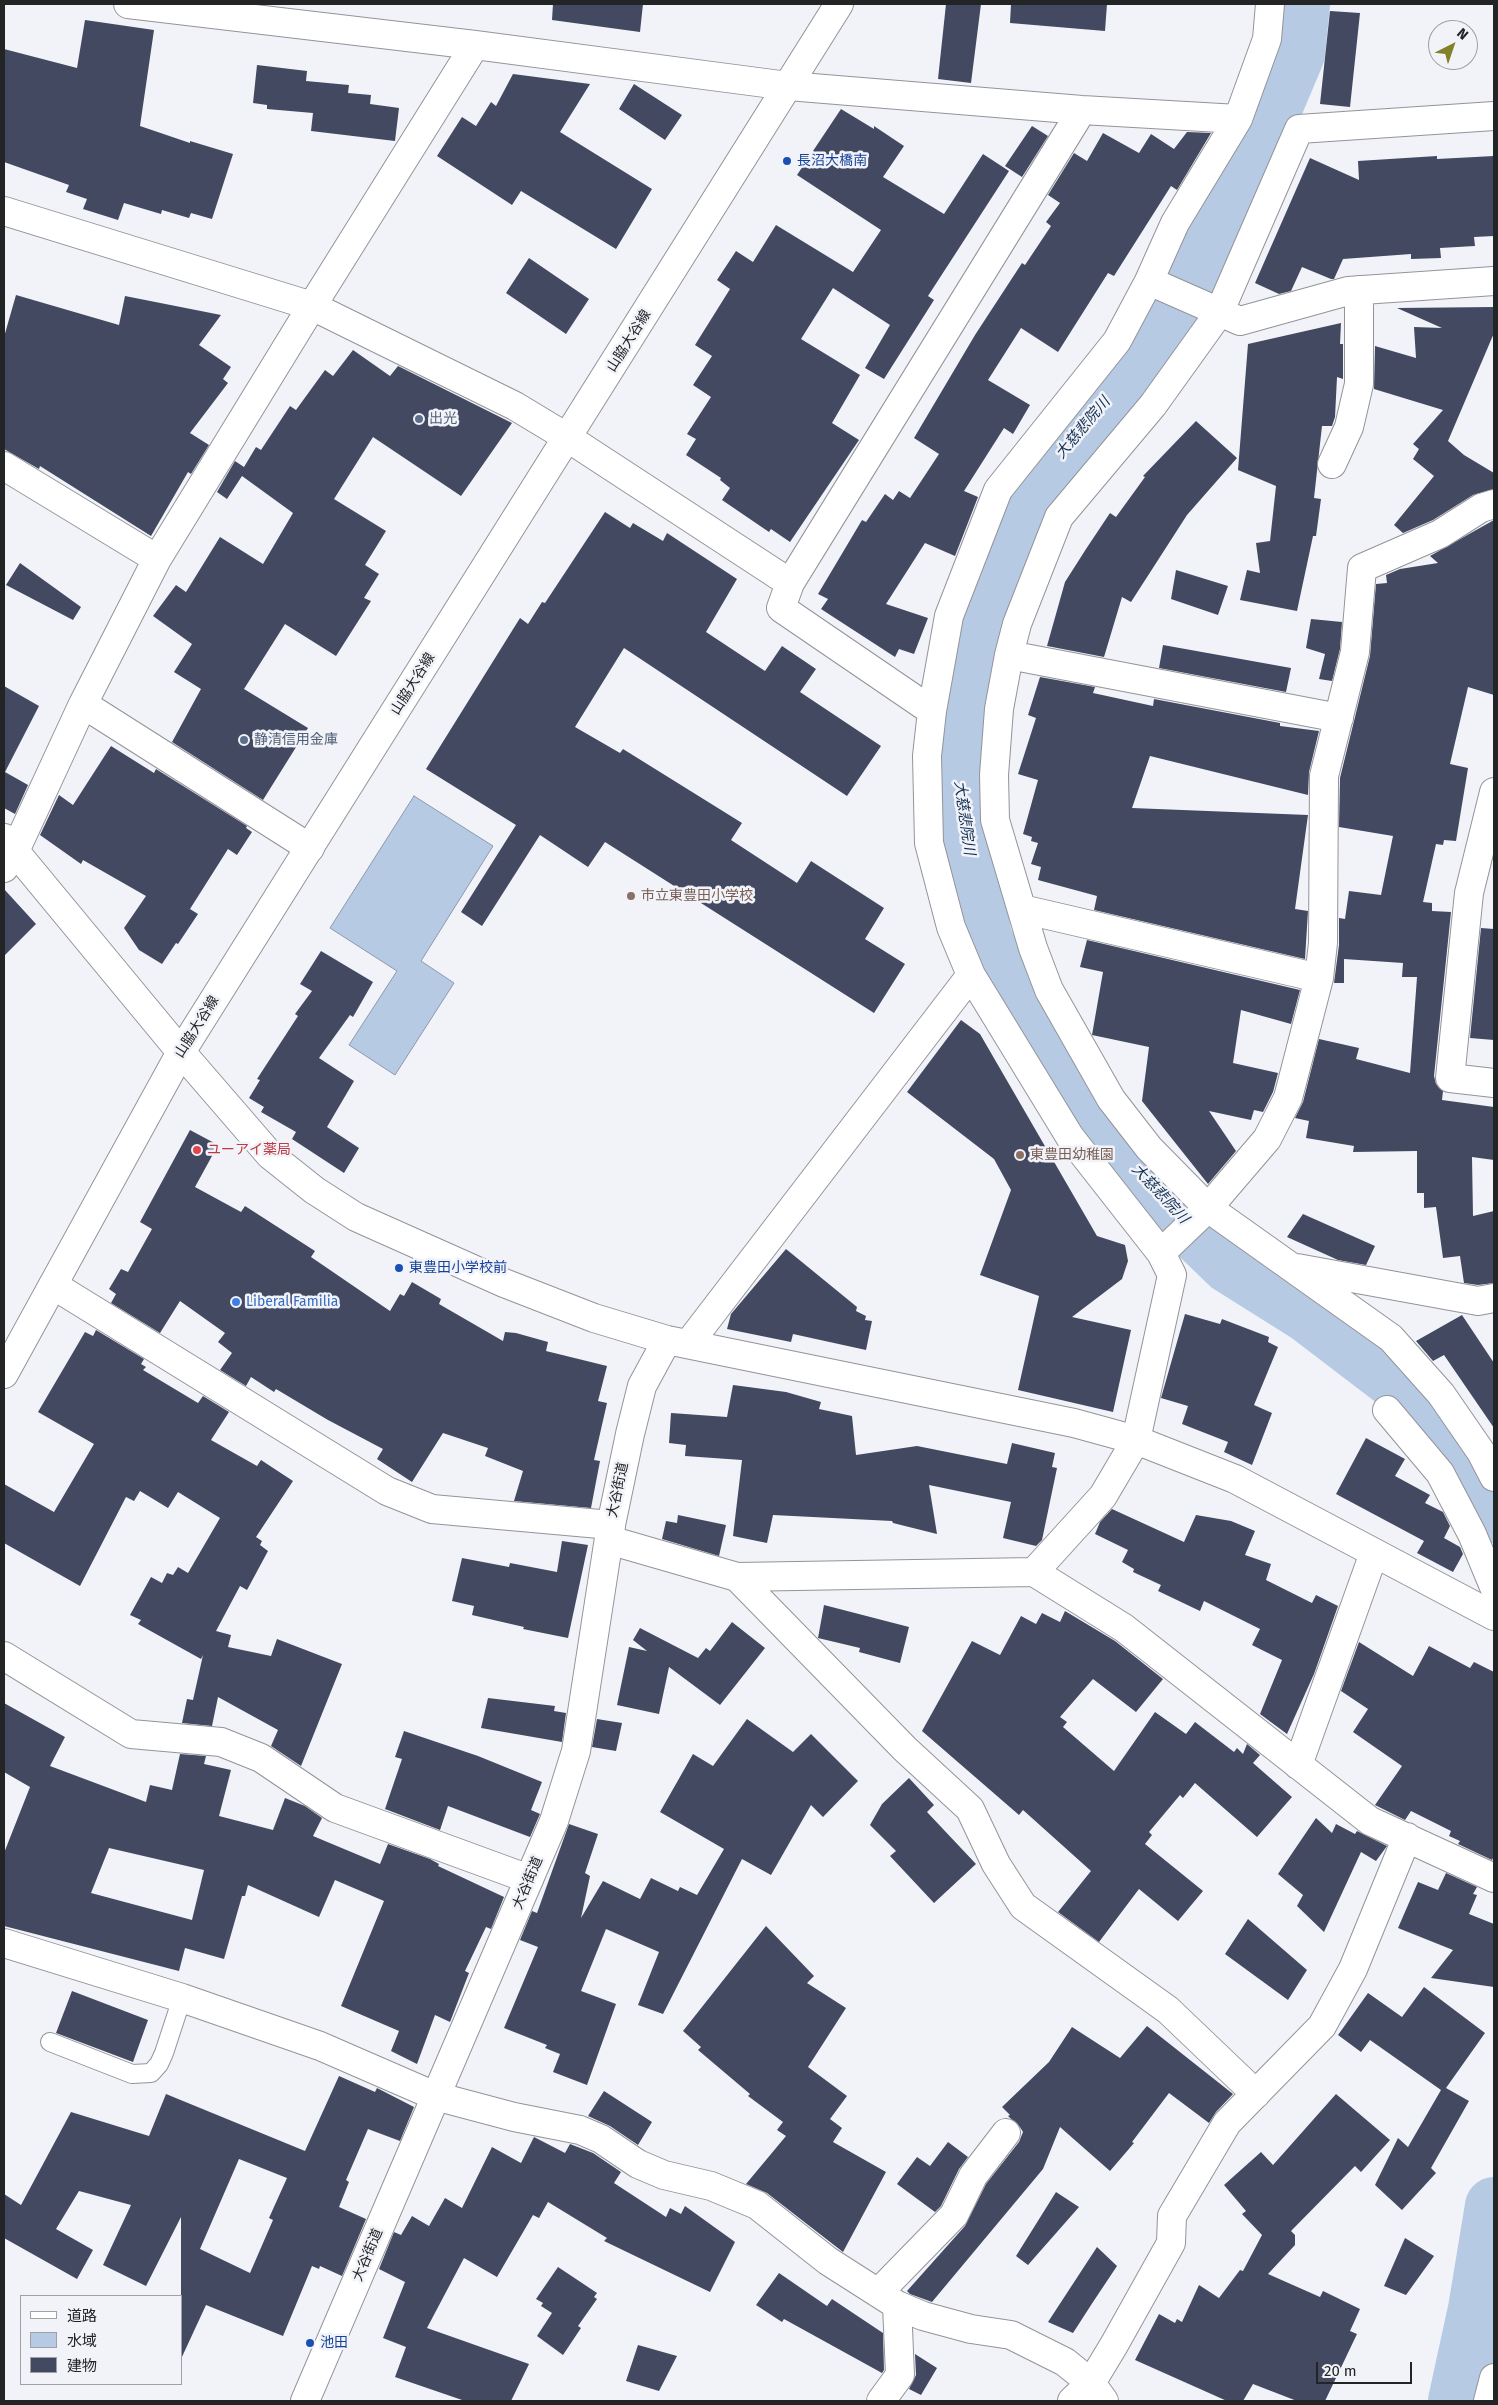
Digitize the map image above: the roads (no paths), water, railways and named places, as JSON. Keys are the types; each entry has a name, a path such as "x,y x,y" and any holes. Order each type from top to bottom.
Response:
{"street":[{"path":"128,4 476,45 788,86 1082,110 1238,119"},
{"name":"山脇大谷線","path":"4,1374 181,1052 839,4"},
{"path":"1034,1572 1103,1496 1136,1440 1172,1275 1161,1253 1070,1137 971,975 952,927 929,843 927,756 932,711 949,616 998,490 1117,341 1149,281 1175,223 1238,119 1267,39 1270,4"},
{"path":"476,45 312,306 157,559 8,853 270,1155 314,1190 356,1217 504,1283 594,1318 678,1341 913,1392 1074,1423 1136,1440 1235,1478 1494,1616"},
{"path":"932,711 781,608 790,583 1082,110"},
{"path":"1494,116 1299,129 1219,313 1153,405 1059,517 1017,624 1009,654 999,709 994,776 994,820 1033,948 1049,990 1112,1100 1149,1148 1208,1208 1390,1338 1441,1394 1481,1452 1494,1477"},
{"path":"4,211 312,306 515,406 568,438 790,583"},
{"path":"1149,281 1240,321 1359,290 1494,281"},
{"path":"1332,464 1349,427 1359,384 1359,290"},
{"path":"4,466 157,559"},
{"path":"1161,1253 1208,1208 1267,1139 1288,1098 1319,978 1323,943 1324,776 1355,652 1362,568 1440,534 1481,508 1494,504"},
{"path":"1009,654 1339,718"},
{"path":"83,704 310,848"},
{"path":"1494,792 1469,893 1450,1078 1494,1083"},
{"path":"1022,909 1319,978"},
{"name":"大谷街道","path":"305,2401 554,1821 576,1751 610,1533 642,1386 971,975"},
{"path":"1289,1267 1478,1301 1494,1298"},
{"path":"53,1285 387,1491 432,1509 610,1533 737,1577 1034,1572 1124,1628 1370,1820 1494,1878"},
{"path":"1387,1410 1440,1473 1472,1534 1494,1587"},
{"path":"1298,1765 1374,1553"},
{"path":"737,1577 905,1749 970,1809 996,1864 1023,1906 1168,2010 1256,2094"},
{"path":"4,1656 131,1734 221,1742 260,1758 336,1808 529,1880"},
{"path":"4,1942 182,1998 320,2046 435,2096 514,2117 580,2130 601,2139 638,2164 664,2175 711,2186 757,2206 828,2261 887,2299 924,2316 971,2329 1011,2335 1065,2362 1089,2395 1171,2243 1172,2216 1227,2123 1322,2026 1353,1970 1407,1836"},
{"path":"881,2401 900,2375 887,2299 954,2215 973,2176 1006,2133"},
{"path":"1488,2401 1494,2378"}],"lane":[{"path":"50,2042 132,2074 151,2073 159,2064 164,2054 182,1998"}],"water":[{"path":"414,796 493,846 421,961 454,983 395,1075 349,1045 397,971 330,928"}],"waterway":[{"name":"大慈悲院川","path":"1301,4 1296,54 1236,196 1158,336 1076,439 1030,488 965,702 957,784 983,937 1014,1008 1056,1069 1151,1189 1230,1265 1308,1314 1401,1385 1468,1466 1494,1514"},
{"name":"大慈悲院川","path":"1457,2401 1477,2309 1494,2206"}],"place":[{"name":"長沼大橋南","path":"787,161"},
{"name":"出光","path":"419,419"},
{"name":"静清信用金庫","path":"244,740"},
{"name":"市立東豊田小学校","path":"631,896"},
{"name":"ユーアイ薬局","path":"197,1150"},
{"name":"東豊田幼稚園","path":"1020,1155"},
{"name":"東豊田小学校前","path":"399,1268"},
{"name":"Liberal Familia","path":"236,1302"},
{"name":"池田","path":"310,2343"}]}
